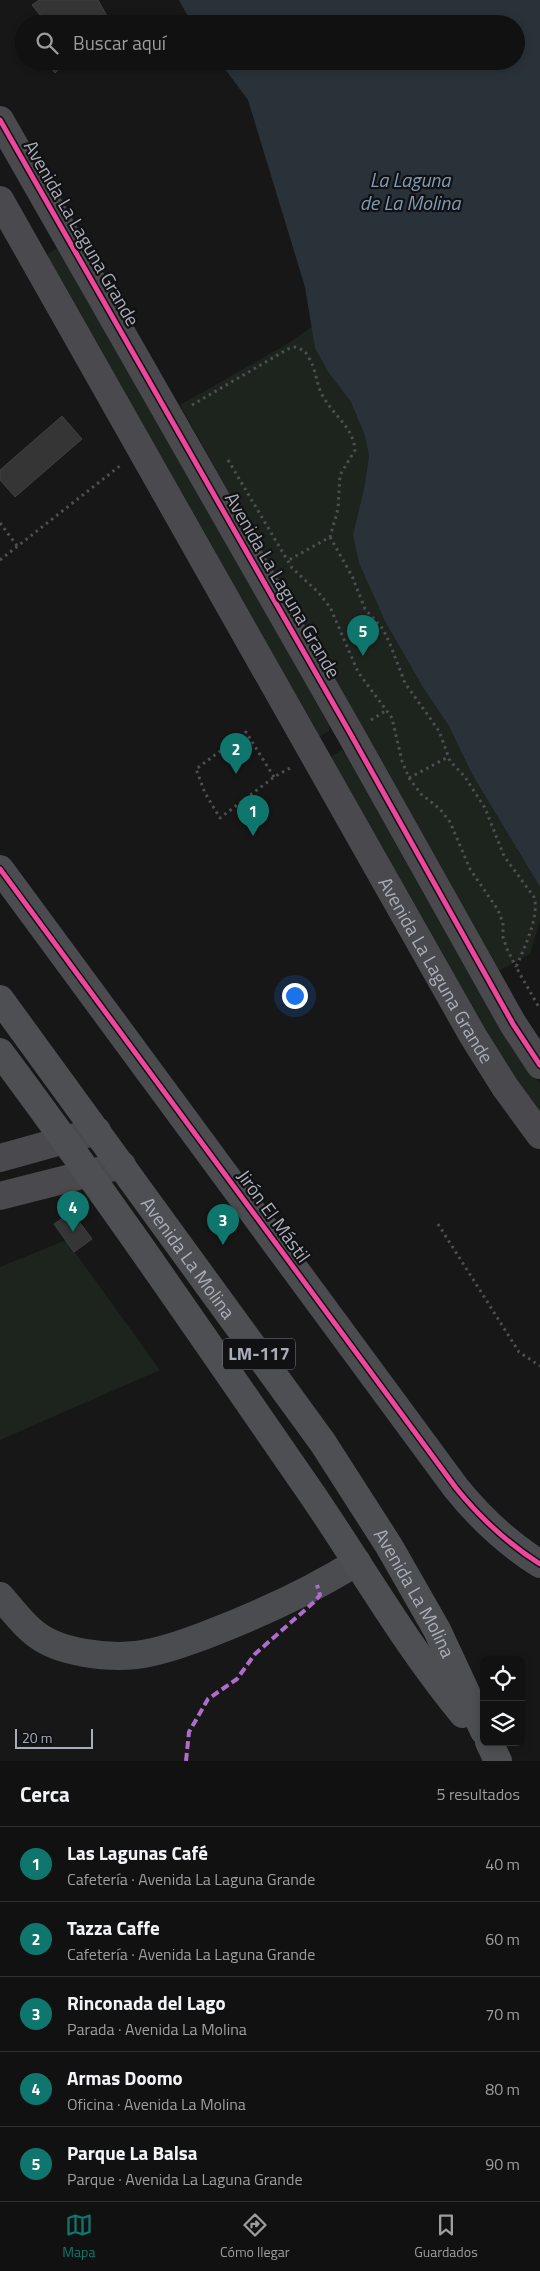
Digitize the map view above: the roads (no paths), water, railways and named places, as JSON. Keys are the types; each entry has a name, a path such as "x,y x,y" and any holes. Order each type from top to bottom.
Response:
{"main road":[{"name":"Avenida La Molina","path":"0,999 323,1443 379,1530 436,1630 480,1725"},
{"name":"Avenida La Molina","path":"0,1052 90,1173 308,1488 412,1648 480,1733"}],"street":[{"name":"Avenida La Laguna Grande","path":"0,120 65,233 181,411 261,576 513,1024 540,1065"},
{"name":"Avenida La Laguna Grande","path":"0,200 473,1036 505,1087 540,1134"},
{"path":"30,253 65,233"},
{"name":"Jirón El Mástil","path":"0,869 456,1488 495,1532 540,1564"},
{"path":"0,1158 97,1131"},
{"path":"0,1196 122,1165"},
{"path":"0,1596 37,1635 56,1644 93,1654 136,1655 157,1651 232,1625 332,1578 356,1562"}],"water":[{"name":"La Laguna de La Molina","path":"179,0 540,0 540,887 472,774 449,726 424,689 386,623 359,563 353,535 364,489 369,456 365,436 351,402 328,372 315,348 305,287 248,100 226,70 525,70 525,15 187,15"}],"place":[{"name":"Parque La Balsa","path":"363,656"},
{"name":"Tazza Caffe","path":"236,774"},
{"name":"Las Lagunas Café","path":"253,836"},
{"name":"Armas Doomo","path":"73,1232"},
{"name":"Rinconada del Lago","path":"223,1245"}]}
